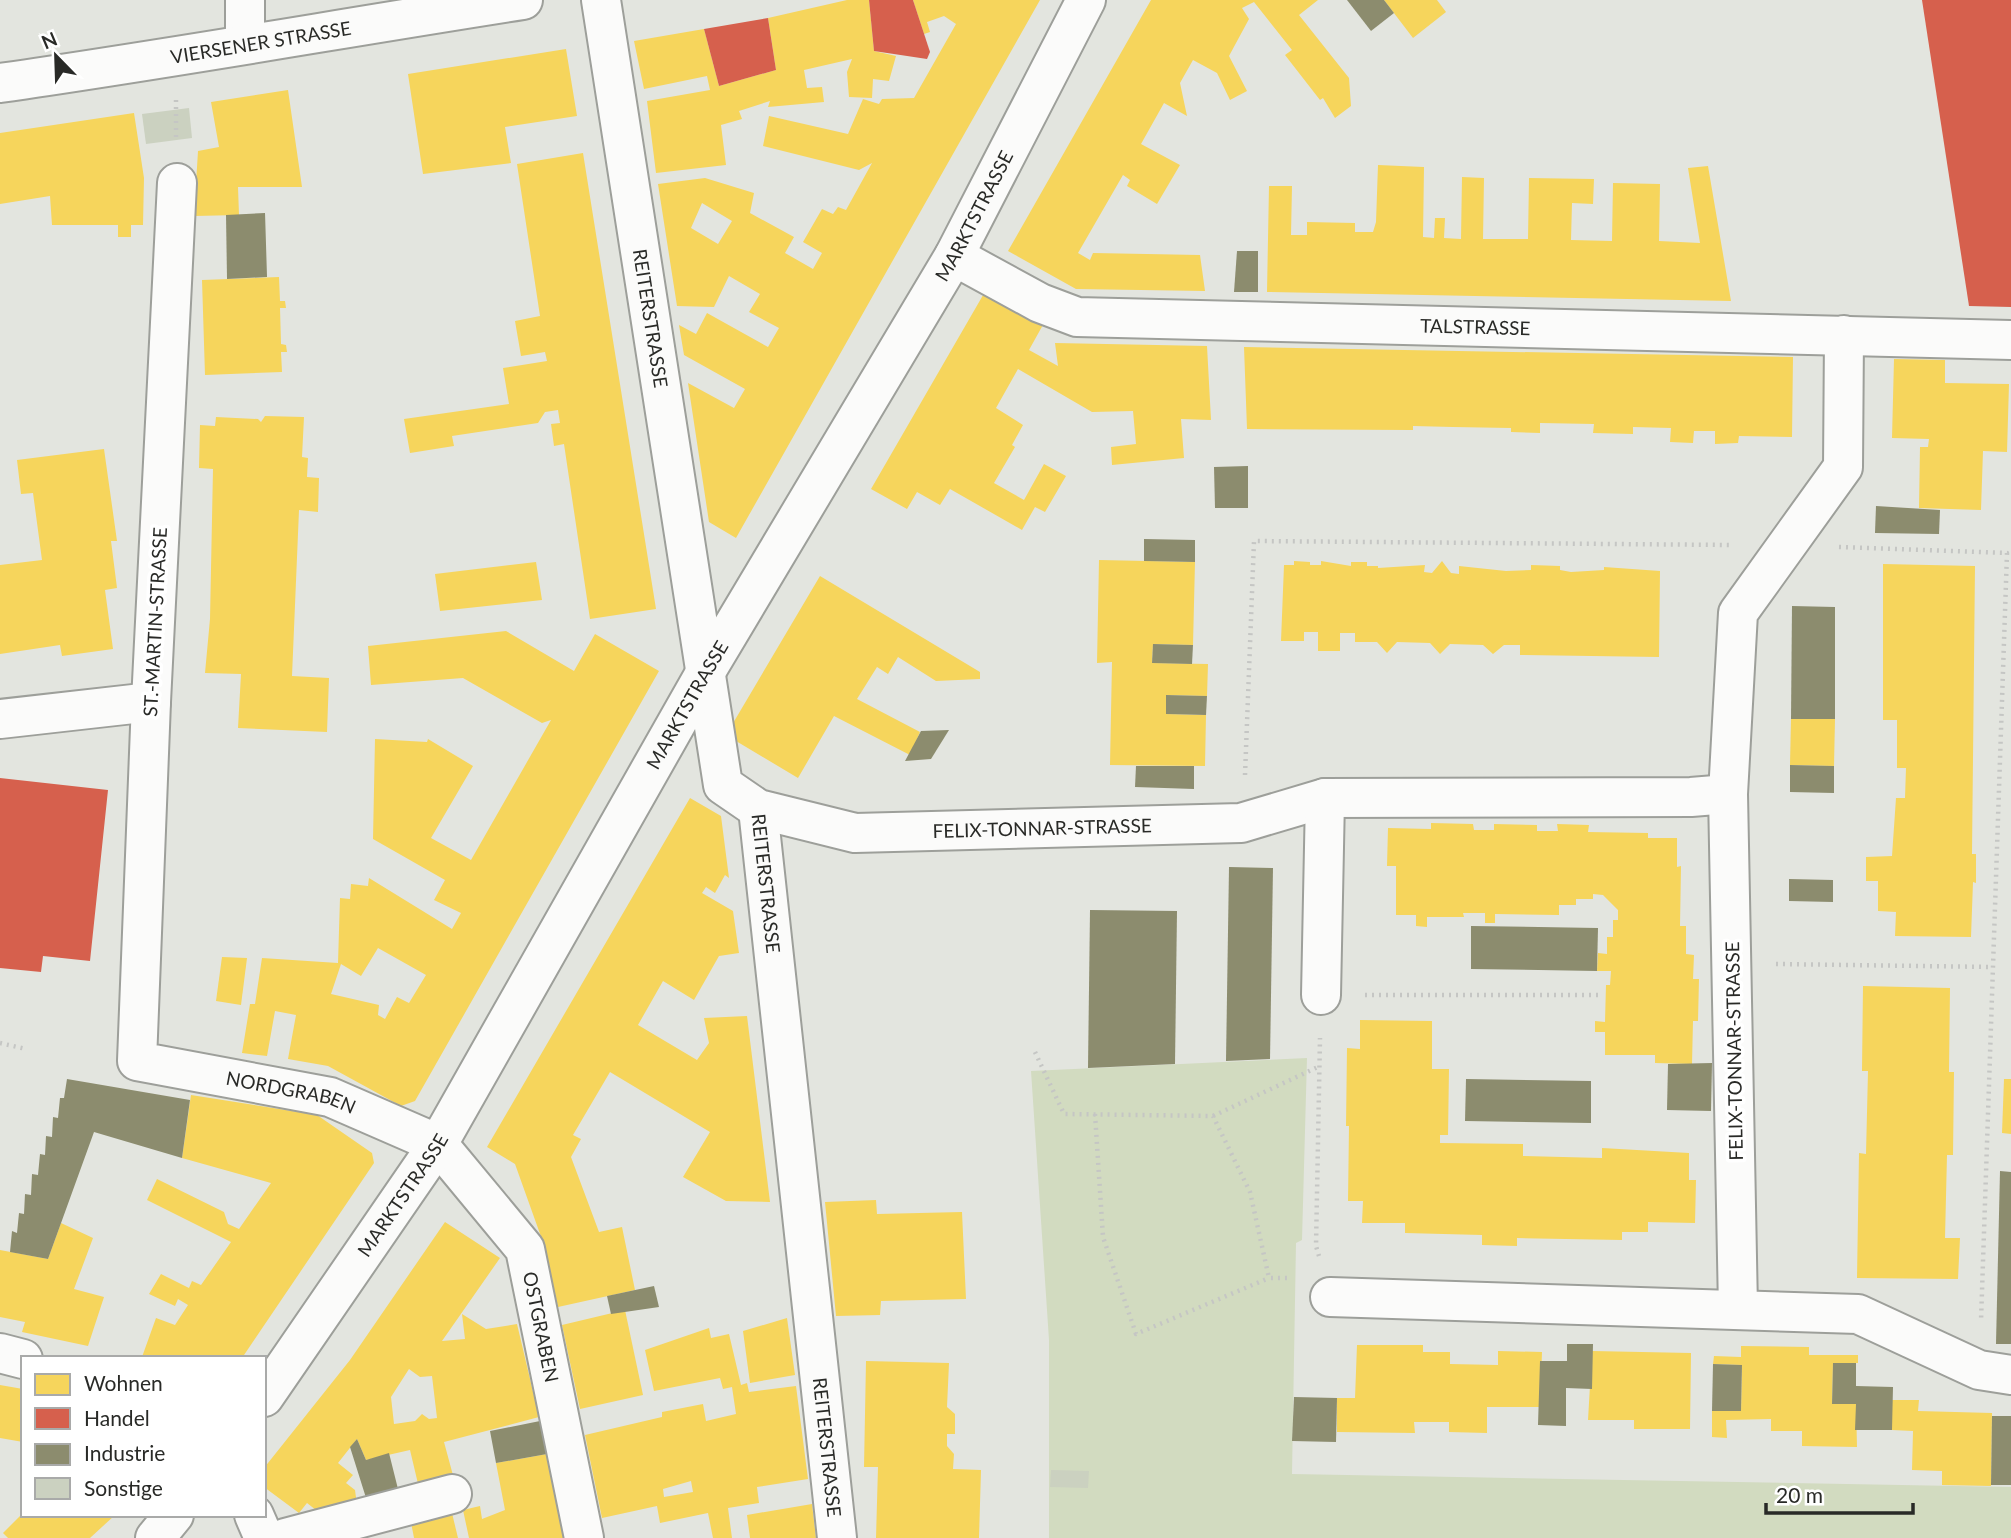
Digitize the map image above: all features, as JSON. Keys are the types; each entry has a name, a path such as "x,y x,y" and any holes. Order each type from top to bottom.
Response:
{"street":[{"path":"245,0 245,43"},
{"name":"VIERSENER STRASSE","path":"0,83 175,58 245,43 523,0"},
{"name":"REITERSTRASSE","path":"601,0 723,785 758,809 837,1538"},
{"name":"MARKTSTRASSE","path":"266,1394 438,1144 705,673 954,256 1086,0"},
{"name":"ST.-MARTIN-STRASSE","path":"137,1061 151,702 177,183"},
{"name":"TALSTRASSE","path":"954,256 1040,303 1077,317 2011,340"},
{"name":"FELIX-TONNAR-STRASSE","path":"1738,1309 1728,794 1738,613 1843,467 1844,335"},
{"path":"0,719 151,702"},
{"name":"FELIX-TONNAR-STRASSE","path":"758,809 855,833 1241,823 1325,798 1690,797 1728,794"},
{"path":"1321,995 1325,798"},
{"name":"NORDGRABEN","path":"137,1061 330,1097 438,1144"},
{"name":"OSTGRABEN","path":"438,1144 525,1249 584,1538"},
{"path":"1330,1297 1858,1314 1979,1370 2011,1375"},
{"path":"0,1353 21,1358"},
{"path":"285,1538 452,1494"},
{"path":"155,1538 172,1517"},
{"path":"255,1517 264,1538"}],"path":[{"path":"175,58 177,183"},
{"path":"1733,964 1993,967"},
{"path":"1330,1297 1316,1246 1321,995 1603,995"},
{"path":"0,1043 26,1049"},
{"path":"1035,1052 1064,1114 1213,1116 1320,1066"},
{"path":"1095,1114 1103,1237 1136,1334 1269,1278 1292,1278 1330,1297"},
{"path":"1213,1116 1250,1192 1269,1278"}],"green space":[{"path":"1307,1058 1302,1240 1296,1243 1292,1474 2011,1487 2011,1538 1049,1538 1049,1340 1031,1071"}],"building: Wohnen":[{"path":"847,0 869,0 874,51 896,56 889,81 873,79 872,98 849,97 847,72 852,59 804,70 807,88 822,87 824,102 768,107 770,101 739,111 742,119 721,125 726,165 656,173 647,101 710,90 707,76 644,89 634,41 704,29 719,86 776,70 768,18"},
{"path":"913,0 1040,0 736,538 709,522 688,383 734,408 745,389 684,355 679,325 696,334 707,313 768,347 779,328 749,312 760,294 729,276 714,307 677,306 658,184 705,178 754,193 750,213 794,237 785,253 813,269 822,253 803,242 822,209 833,214 838,207 846,210 872,163 859,170 763,146 769,116 848,134 863,99 879,104 882,99 914,98 956,24 944,16 927,22 930,32 924,34","holes":["702,203 732,221 718,244 691,228"]},
{"path":"1151,0 1318,0 1299,15 1349,78 1351,106 1335,118 1323,98 1320,100 1285,55 1292,50 1254,2 1242,8 1249,19 1229,56 1247,91 1230,100 1217,73 1193,60 1180,83 1187,116 1164,103 1141,144 1180,165 1157,204 1127,186 1130,180 1123,175 1078,253 1090,260 1093,253 1200,255 1205,291 1076,289 1008,251"},
{"path":"1384,0 1437,0 1446,12 1413,38"},
{"path":"566,49 577,116 505,127 511,163 423,174 408,74"},
{"path":"288,90 302,187 238,187 239,215 194,216 198,151 219,147 211,102"},
{"path":"134,113 144,178 143,225 131,225 131,237 118,237 118,225 52,225 50,196 0,204 0,133"},
{"path":"583,153 656,609 590,619 564,444 554,446 551,424 560,423 558,410 545,412 538,423 452,436 454,446 410,453 404,419 509,404 503,368 547,361 545,352 521,356 515,321 540,316 517,164"},
{"path":"1378,165 1424,167 1423,237 1434,238 1435,218 1445,218 1444,238 1461,239 1462,177 1484,178 1483,239 1528,239 1529,178 1594,179 1593,204 1572,203 1571,240 1612,241 1613,183 1660,184 1659,241 1700,243 1688,168 1708,166 1731,301 1267,292 1269,186 1292,186 1291,235 1307,235 1307,222 1355,223 1355,232 1373,232 1376,222"},
{"path":"279,277 280,301 285,301 286,308 280,308 281,344 286,345 287,352 281,352 282,372 205,375 202,280"},
{"path":"986,290 1044,323 1029,350 1058,366 1055,343 1207,346 1211,420 1181,419 1184,458 1112,465 1111,447 1136,444 1133,411 1092,412 1018,369 996,408 1023,425 1012,445 1015,447 994,483 1024,500 1044,464 1066,476 1045,512 1035,507 1022,530 950,489 940,505 917,492 907,509 871,489"},
{"path":"1244,347 1793,357 1792,437 1739,436 1738,443 1715,444 1715,431 1694,431 1693,443 1670,442 1671,428 1633,427 1633,434 1593,433 1594,424 1540,423 1540,433 1511,432 1511,428 1413,426 1413,430 1247,429"},
{"path":"1894,359 1945,360 1945,383 2009,384 2007,452 1983,451 1981,510 1919,508 1920,447 1928,447 1929,439 1892,438"},
{"path":"265,416 304,417 302,457 308,458 307,477 319,478 318,512 299,510 292,676 329,678 327,732 238,728 241,674 205,673 210,619 213,469 199,468 200,425 215,426 216,417 258,419 261,422"},
{"path":"104,449 117,541 111,541 117,588 105,590 113,649 62,656 60,645 0,654 0,565 42,560 33,493 21,494 17,460"},
{"path":"1099,560 1195,562 1193,645 1153,644 1152,663 1208,664 1207,696 1166,695 1166,714 1206,715 1205,766 1110,765 1112,662 1097,663"},
{"path":"1294,561 1310,562 1310,565 1321,565 1321,561 1351,566 1351,562 1367,562 1367,566 1378,568 1425,565 1424,572 1432,573 1442,561 1451,573 1459,574 1459,566 1506,571 1531,570 1531,565 1560,566 1560,570 1571,572 1604,570 1604,567 1660,571 1659,657 1520,655 1520,645 1504,645 1493,654 1483,645 1450,644 1440,654 1430,643 1397,642 1387,653 1377,642 1355,642 1355,633 1340,633 1340,651 1318,651 1318,632 1304,632 1304,641 1281,641 1284,565 1294,565"},
{"path":"536,562 542,600 440,611 435,574"},
{"path":"1883,564 1975,566 1972,854 1976,854 1976,883 1973,882 1971,937 1895,936 1896,912 1878,911 1878,881 1866,881 1866,857 1892,856 1896,798 1905,798 1906,768 1897,768 1897,720 1883,720"},
{"path":"820,576 980,672 980,679 936,681 898,657 888,674 877,667 857,699 920,732 910,755 834,716 798,778 726,735"},
{"path":"506,631 574,671 595,634 659,671 415,1101 401,1106 328,1066 288,1059 296,1015 275,1011 267,1056 242,1053 250,1004 255,1004 262,958 338,963 340,898 350,899 351,884 368,886 369,878 452,929 461,913 434,900 445,880 373,839 375,739 427,742 428,739 473,766 431,838 471,860 551,720 542,723 463,678 371,685 368,646","holes":["378,948 426,975 409,1003 397,997 385,1019 378,1015 379,1005 331,994 341,964 361,976"]},
{"path":"1791,719 1835,719 1834,766 1790,765"},
{"path":"690,798 721,816 729,878 725,875 715,893 706,887 702,893 733,911 739,953 719,956 694,1000 663,981 638,1025 697,1060 709,1043 704,1018 747,1016 770,1202 726,1201 683,1177 710,1132 610,1072 573,1135 581,1139 571,1157 599,1232 622,1227 635,1290 558,1307 544,1245 515,1164 487,1147"},
{"path":"1431,823 1473,824 1474,830 1494,830 1494,824 1537,825 1537,831 1558,831 1557,824 1589,825 1588,832 1648,833 1648,838 1677,838 1677,867 1681,866 1680,926 1686,926 1686,954 1694,955 1693,979 1699,979 1698,1021 1693,1021 1692,1064 1655,1063 1655,1055 1605,1055 1605,1032 1595,1032 1595,1021 1605,1022 1606,985 1610,985 1611,971 1597,971 1598,953 1607,954 1607,937 1613,937 1613,920 1618,920 1618,910 1603,895 1593,894 1593,899 1576,899 1576,905 1559,905 1559,915 1495,914 1495,923 1485,923 1485,913 1463,913 1464,917 1427,917 1427,927 1416,926 1416,915 1396,915 1396,866 1387,866 1388,828 1431,829"},
{"path":"222,957 247,958 241,1005 216,1001"},
{"path":"1863,986 1950,988 1949,1072 1954,1072 1953,1155 1947,1155 1945,1238 1960,1238 1958,1279 1857,1278 1859,1153 1866,1154 1868,1071 1862,1071"},
{"path":"1360,1020 1432,1021 1432,1069 1449,1069 1448,1135 1440,1135 1440,1143 1523,1144 1523,1156 1602,1158 1602,1148 1689,1153 1689,1180 1696,1180 1695,1223 1648,1222 1648,1232 1622,1232 1622,1240 1517,1238 1517,1246 1482,1245 1482,1235 1405,1233 1405,1223 1362,1223 1363,1201 1348,1201 1349,1126 1346,1126 1347,1048 1360,1049"},
{"path":"2004,1079 2011,1079 2011,1134 2002,1133"},
{"path":"191,1095 317,1115 372,1153 374,1163 243,1356 142,1356 156,1318 175,1325 188,1305 178,1299 175,1306 149,1294 161,1274 189,1288 192,1281 201,1285 231,1242 147,1200 157,1179 224,1212 228,1224 239,1229 271,1183 182,1158"},
{"path":"876,1200 877,1214 962,1212 966,1299 881,1301 880,1315 836,1316 825,1202"},
{"path":"445,1222 500,1258 442,1341 465,1339 462,1314 486,1329 517,1324 539,1417 444,1442 454,1479 419,1488 410,1450 366,1460 357,1439 338,1463 353,1475 346,1483 355,1490 357,1505 321,1514 307,1503 299,1513 266,1488 266,1465 350,1360","holes":["409,1369 420,1377 432,1376 437,1418 429,1419 422,1414 415,1421 394,1424 391,1397"]},
{"path":"61,1223 93,1238 74,1289 104,1297 88,1346 22,1332 25,1322 0,1317 0,1250 48,1259"},
{"path":"625,1310 643,1395 580,1409 562,1325"},
{"path":"787,1318 795,1375 750,1383 743,1331"},
{"path":"709,1328 711,1338 729,1334 741,1385 747,1383 749,1392 796,1386 808,1479 757,1487 759,1503 728,1508 732,1538 713,1538 708,1513 660,1523 657,1506 602,1518 585,1435 662,1417 662,1412 703,1404 706,1421 736,1414 732,1387 723,1389 720,1378 654,1391 645,1350","holes":["691,1481 693,1492 664,1497 663,1489"]},
{"path":"1357,1345 1423,1345 1423,1352 1450,1352 1450,1364 1498,1365 1498,1351 1542,1352 1540,1407 1487,1407 1487,1433 1449,1432 1449,1422 1414,1422 1415,1433 1337,1432 1337,1398 1355,1398"},
{"path":"1741,1346 1809,1347 1809,1355 1858,1355 1858,1363 1833,1363 1832,1404 1856,1404 1857,1447 1802,1446 1802,1431 1771,1431 1771,1419 1726,1420 1727,1438 1712,1437 1712,1411 1741,1411 1742,1365 1713,1364 1714,1356 1741,1357"},
{"path":"1592,1351 1691,1353 1690,1429 1634,1429 1634,1420 1588,1420"},
{"path":"866,1361 949,1363 947,1407 955,1414 955,1434 947,1434 947,1446 954,1454 953,1469 981,1470 979,1538 876,1538 878,1467 864,1467"},
{"path":"0,1385 21,1389 21,1442 0,1438"},
{"path":"1892,1400 1919,1400 1918,1411 1992,1413 1991,1486 1942,1485 1942,1471 1912,1470 1913,1431 1892,1430"},
{"path":"547,1454 564,1538 469,1538 463,1510 480,1506 482,1519 505,1510 496,1463"},
{"path":"812,1504 816,1538 750,1538 747,1515"},
{"path":"451,1509 458,1538 414,1538 410,1517"},
{"path":"21,1515 113,1517 90,1538 8,1538 3,1533"}],"building: Handel":[{"path":"869,0 913,0 930,52 927,59 874,51"},
{"path":"1922,0 2011,0 2011,307 1969,306"},
{"path":"768,18 776,70 719,86 704,29"},
{"path":"0,778 108,790 90,961 43,956 41,972 0,968"}],"building: Industrie":[{"path":"1347,0 1384,0 1394,13 1371,31"},
{"path":"265,213 267,277 227,279 226,215"},
{"path":"1237,251 1258,251 1258,292 1234,292"},
{"path":"1248,466 1248,508 1215,508 1214,467"},
{"path":"1876,506 1940,510 1939,534 1875,533"},
{"path":"1144,539 1195,540 1195,562 1144,561"},
{"path":"1792,606 1835,607 1835,719 1791,719"},
{"path":"1153,644 1193,645 1192,664 1152,663"},
{"path":"1166,695 1207,696 1206,715 1166,714"},
{"path":"949,730 931,759 905,761 921,731"},
{"path":"1790,765 1834,766 1834,793 1790,792"},
{"path":"1136,766 1194,766 1194,789 1135,787"},
{"path":"1229,867 1273,868 1270,1059 1226,1061"},
{"path":"1789,879 1833,880 1833,902 1789,901"},
{"path":"1090,910 1177,911 1175,1064 1088,1068"},
{"path":"1471,926 1598,928 1597,971 1471,969"},
{"path":"1712,1063 1711,1111 1667,1110 1668,1064"},
{"path":"67,1079 190,1100 182,1158 94,1132 48,1259 10,1252 12,1231 17,1233 19,1213 24,1214 25,1194 31,1195 32,1174 38,1175 40,1154 45,1155 46,1136 52,1137 53,1117 58,1118 60,1098 64,1098"},
{"path":"1466,1079 1591,1081 1591,1123 1465,1121"},
{"path":"2000,1171 2011,1172 2011,1344 1996,1344"},
{"path":"654,1286 659,1307 611,1314 607,1296"},
{"path":"1567,1344 1593,1344 1592,1389 1566,1388 1566,1426 1538,1425 1540,1361 1567,1361"},
{"path":"1833,1363 1856,1363 1856,1386 1893,1387 1892,1430 1855,1430 1856,1404 1832,1404"},
{"path":"1713,1364 1742,1365 1741,1411 1712,1411"},
{"path":"1294,1397 1337,1398 1336,1442 1292,1441"},
{"path":"1992,1416 2011,1416 2011,1485 1991,1485"},
{"path":"540,1421 547,1454 496,1463 490,1431"},
{"path":"357,1439 366,1460 389,1453 399,1493 367,1501 350,1447"}],"building: Sonstige":[{"path":"189,108 192,138 146,144 142,114"},
{"path":"1051,1470 1089,1471 1088,1488 1050,1487"}]}
